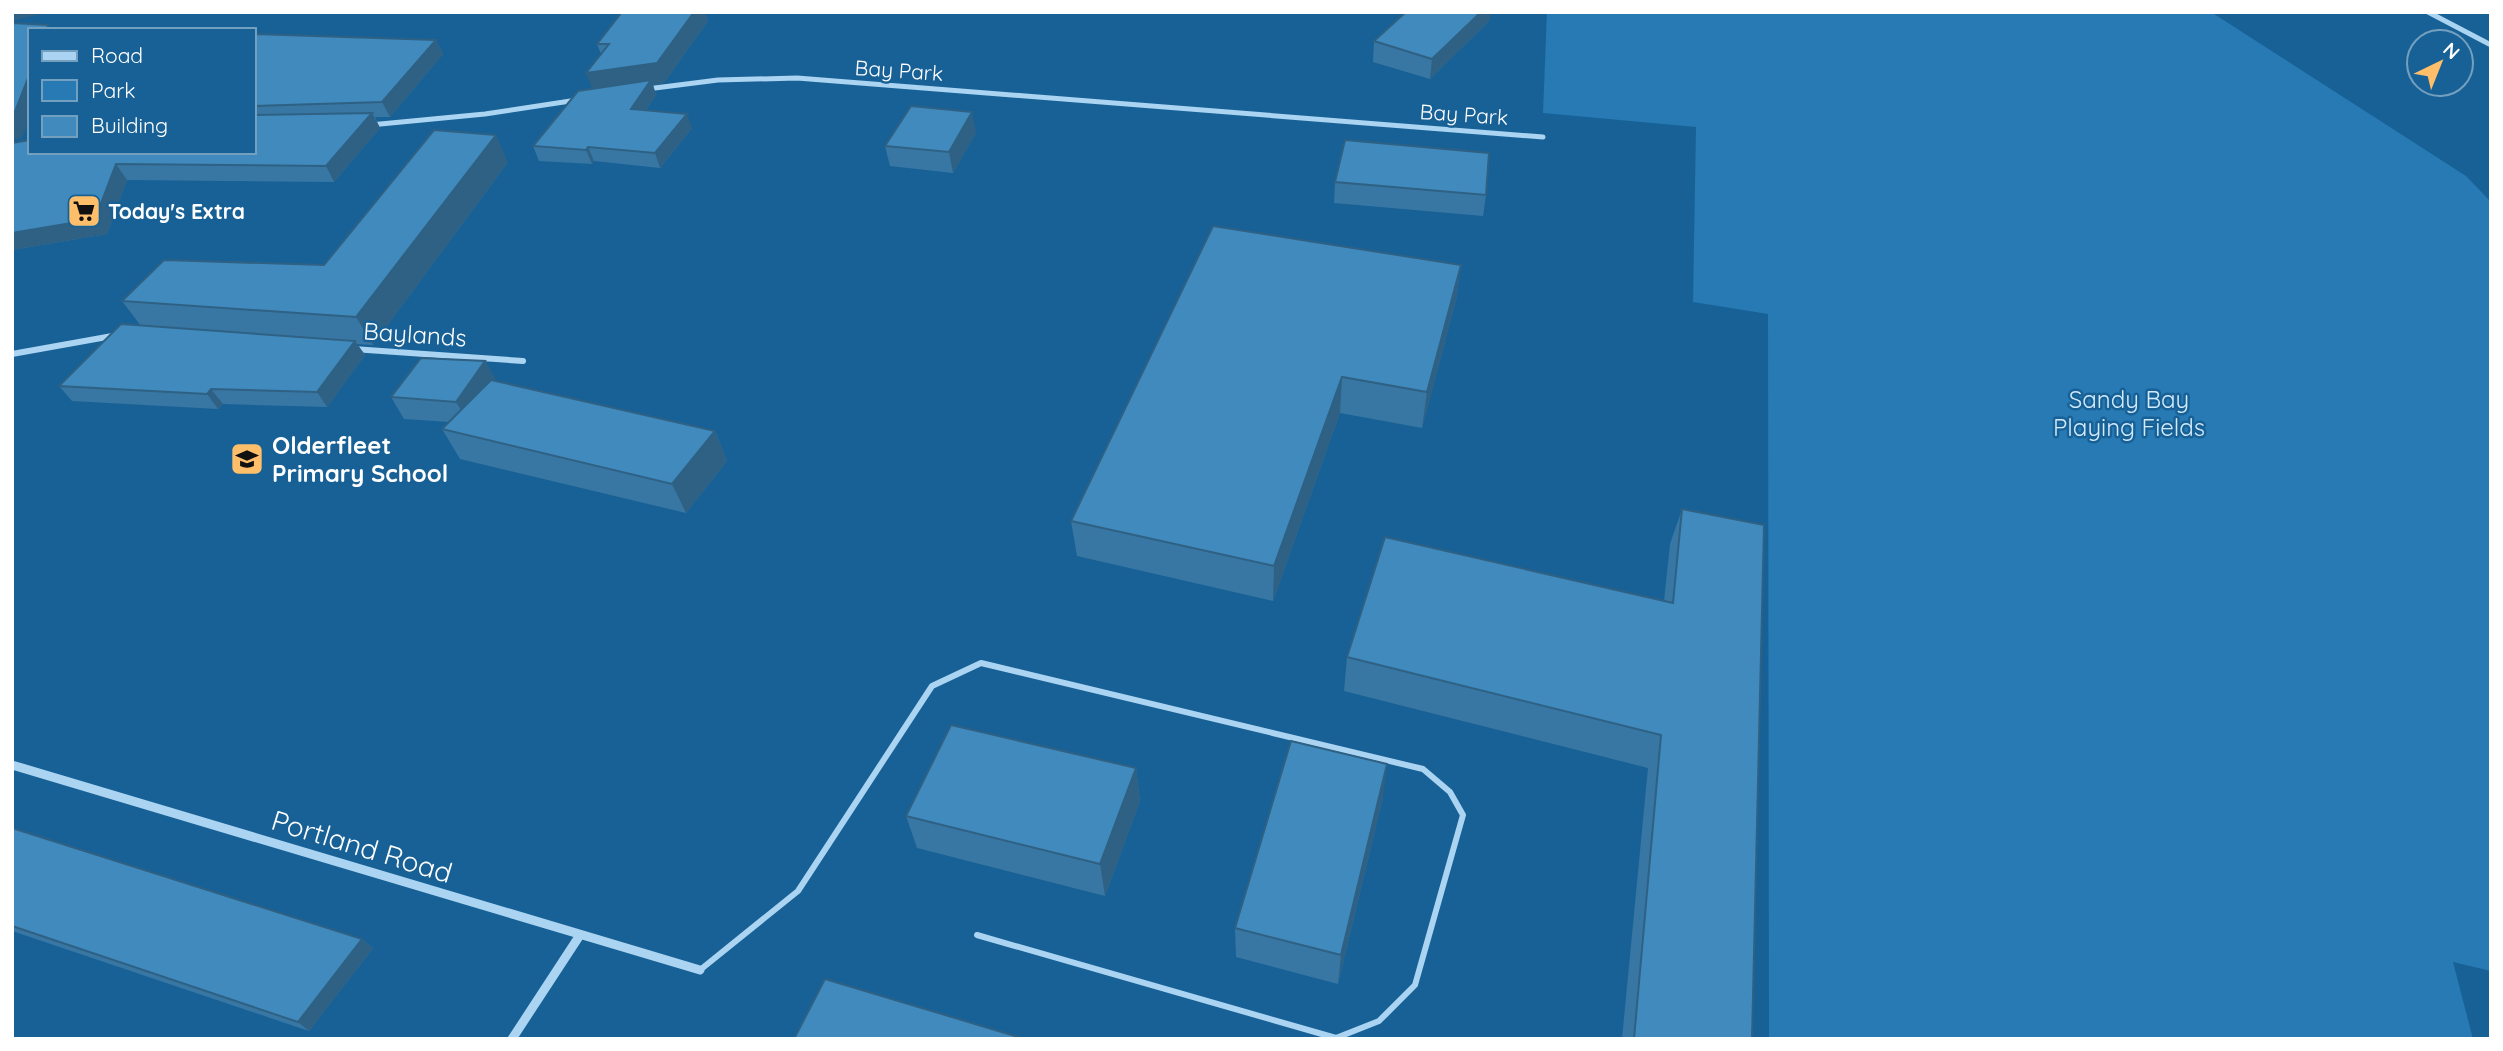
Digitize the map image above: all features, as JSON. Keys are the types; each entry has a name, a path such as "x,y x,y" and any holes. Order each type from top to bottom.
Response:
{"street":[{"path":"2428,12 2491,45"},
{"name":"Bay Park","path":"636,90 718,80 797,78 1543,137"},
{"path":"366,125 463,117 581,99"},
{"path":"12,354 129,333"},
{"name":"Baylands","path":"346,349 523,361"},
{"name":"Portland Road","path":"12,765 700,970"},
{"path":"512,1039 580,935"}],"lane":[{"path":"700,970 798,891 932,686 981,663 1423,769 1450,792 1463,815 1415,985 1379,1021 1336,1038 977,935"}],"green space":[{"name":"Sandy Bay Playing Fields","path":"1547,12 2211,12 2466,176 2491,202 2491,971 2453,962 2473,1039 1769,1039 1768,314 1693,302 1696,127 1543,113"}],"building":[{"path":"622,12 694,12 657,63 586,73 609,44 597,44"},
{"path":"1406,12 1481,12 1432,59 1374,41"},
{"path":"12,23 48,25 47,28 28,28 28,78 12,119"},
{"path":"256,34 436,40 382,102 256,106"},
{"path":"651,80 631,109 687,114 655,153 588,147 586,150 533,146 578,91"},
{"path":"911,106 972,112 949,152 885,146"},
{"path":"372,113 326,166 116,164 95,219 12,233 12,143 28,140 28,154 256,154 256,115"},
{"path":"434,130 496,135 356,317 122,301 164,260 324,265"},
{"path":"1345,140 1489,153 1486,195 1335,182"},
{"path":"1213,226 1461,265 1427,392 1342,377 1274,566 1071,521"},
{"path":"121,324 355,341 317,392 211,389 207,394 59,386"},
{"path":"421,358 485,361 456,402 391,397"},
{"path":"491,380 715,431 672,484 442,429"},
{"path":"1682,509 1764,525 1752,1039 1634,1039 1661,735 1347,657 1385,537 1673,603"},
{"path":"951,725 1136,768 1100,864 906,816"},
{"path":"1291,741 1387,764 1341,955 1235,928"},
{"path":"12,828 362,939 298,1022 12,926"},
{"path":"825,979 1025,1039 794,1039"}],"place":[{"name":"Today's Extra","path":"84,211"},
{"name":"Olderfleet Primary School","path":"247,459"}]}
